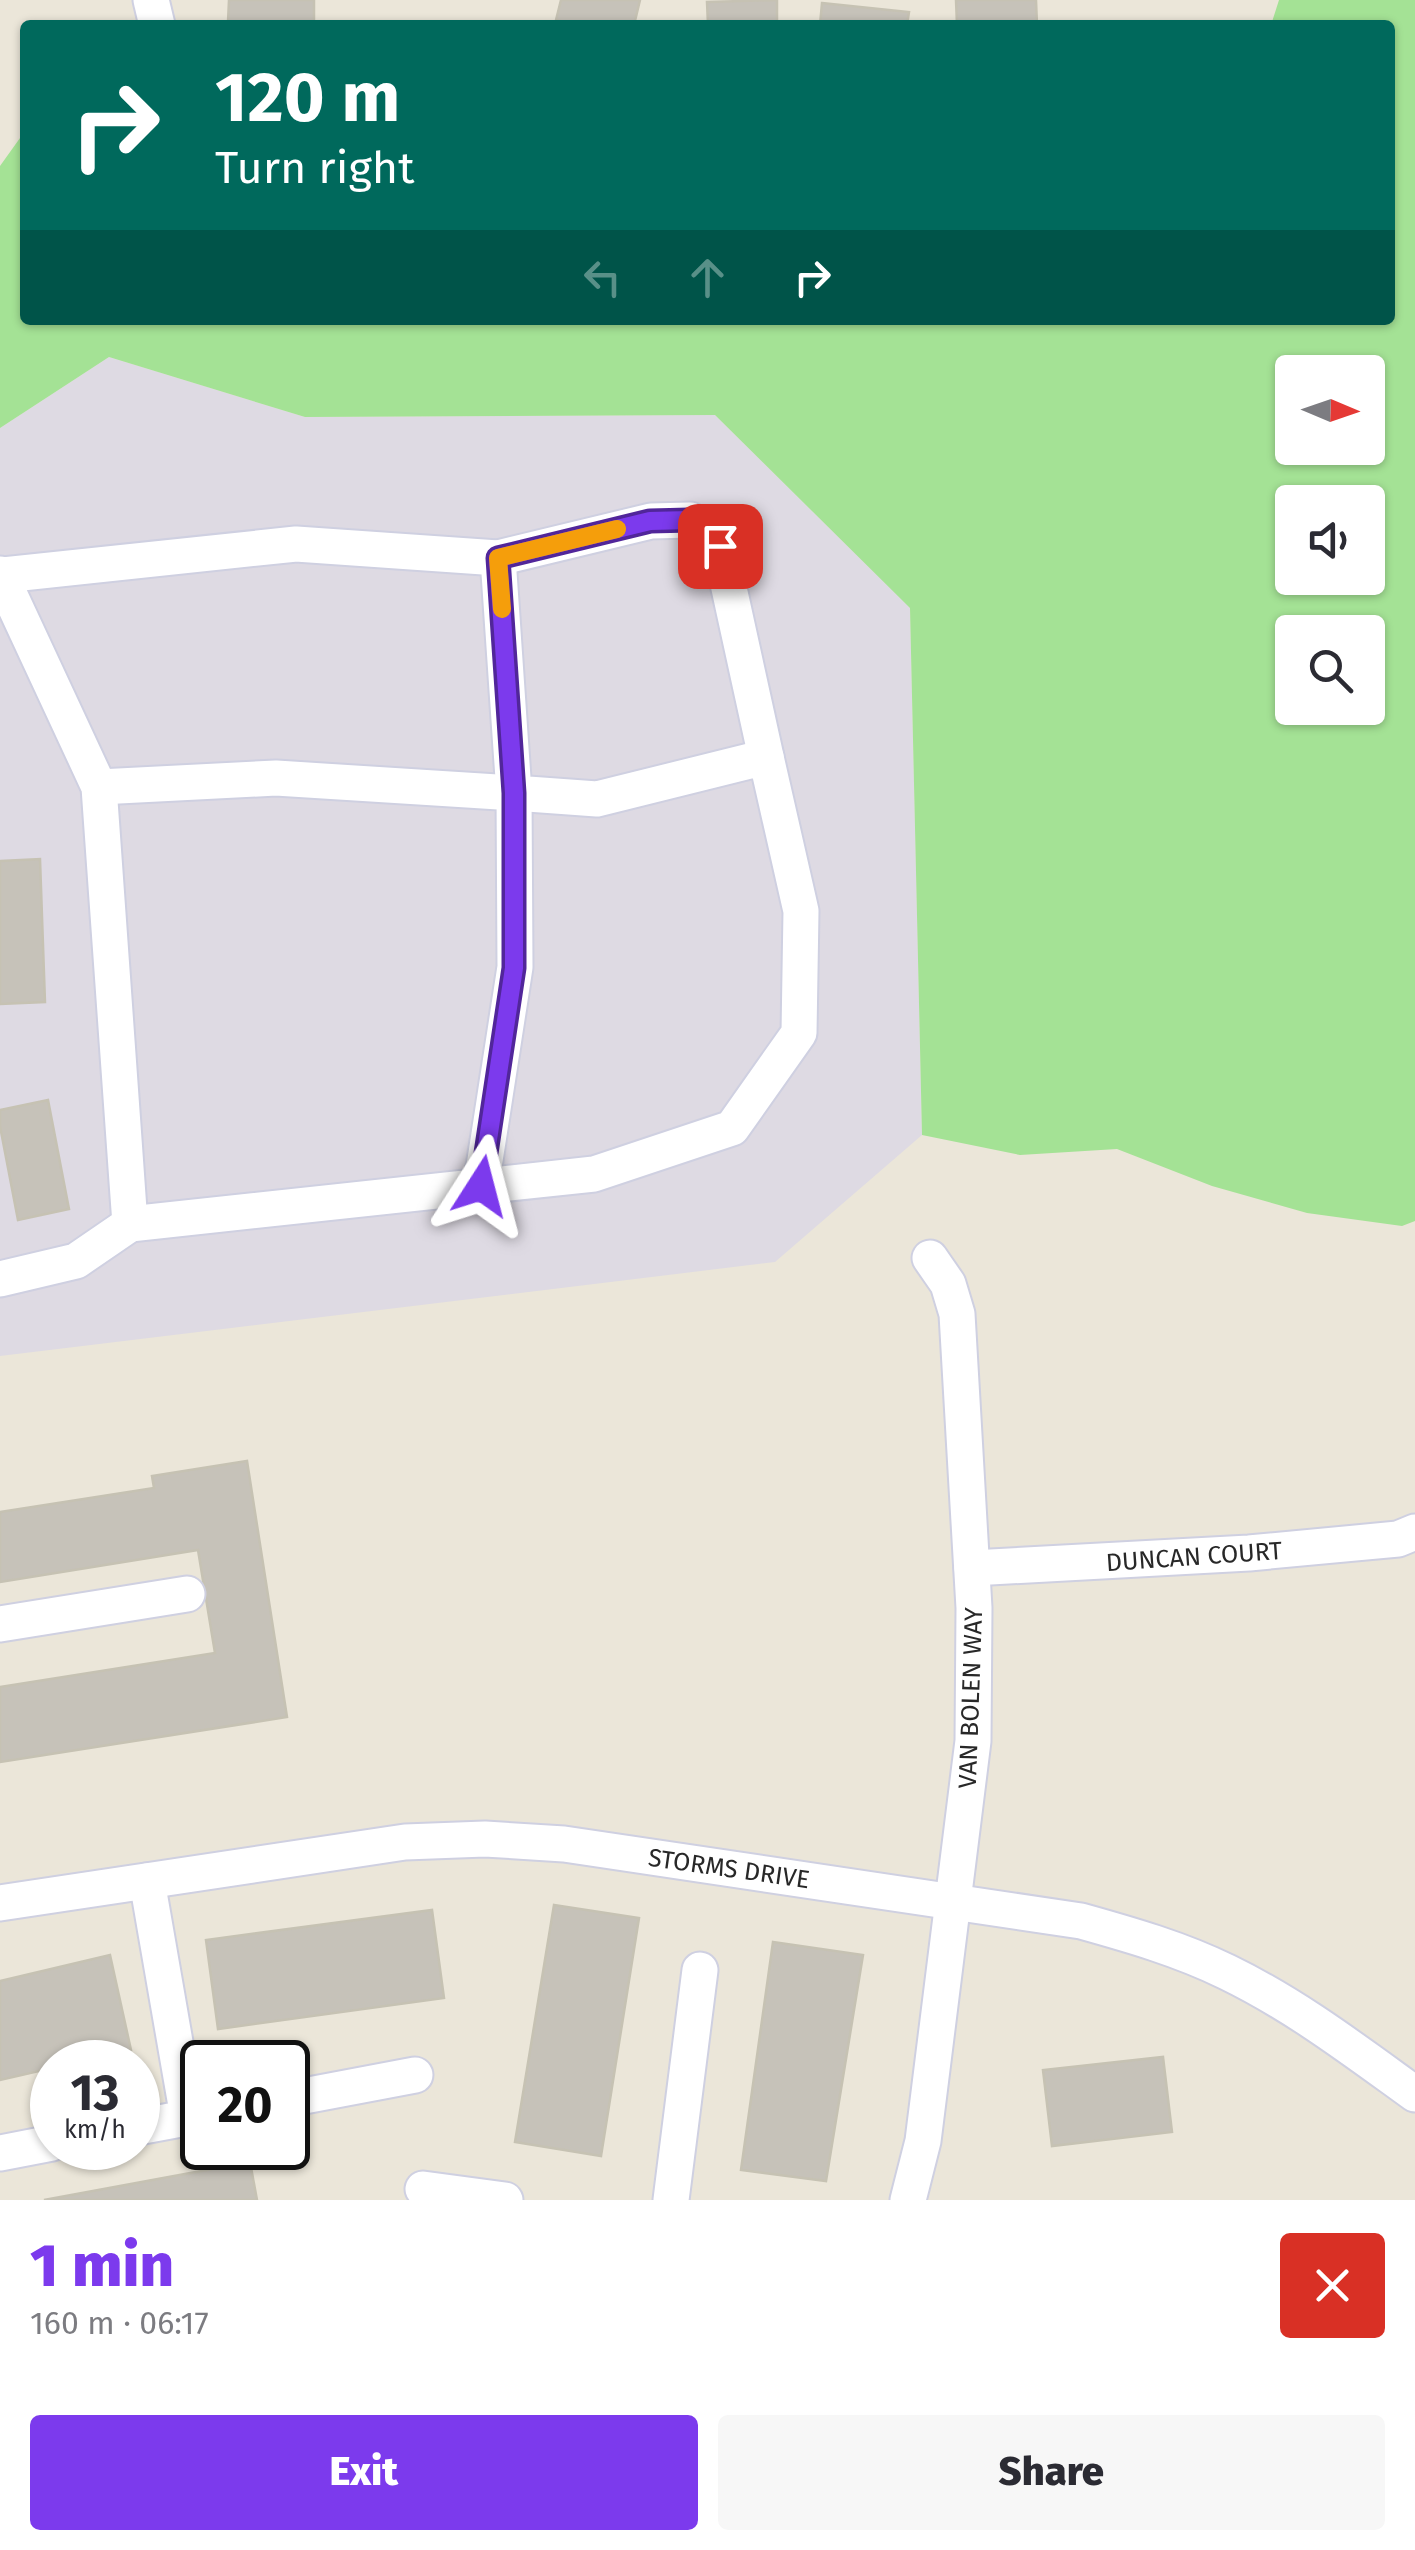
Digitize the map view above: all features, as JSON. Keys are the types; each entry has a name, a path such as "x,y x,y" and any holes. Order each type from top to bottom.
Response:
{"street":[{"path":"0,1278 76,1261 130,1224 594,1174 732,1128 799,1033 801,910 720,546 690,520 650,521 498,558 296,544 1,575 99,787 130,1224"},
{"path":"481,1186 514,968 514,793 498,558"},
{"path":"99,787 276,778 598,799 766,756"},
{"name":"VAN BOLEN WAY","path":"908,2200 923,2141 973,1741 972,1568 958,1314 948,1284 930,1258"},
{"name":"DUNCAN COURT","path":"972,1568 1249,1553 1398,1539 1415,1532"},
{"path":"0,1624 187,1594"},
{"name":"STORMS DRIVE","path":"0,1902 405,1842 485,1839 564,1844 1081,1921 1161,1944 1226,1971 1299,2011 1415,2094"},
{"path":"148,1880 181,2040"},
{"path":"671,2200 700,1970"},
{"path":"310,2095 415,2075"},
{"path":"0,2152 30,2147"},
{"path":"422,2189 505,2200"}],"shaded area":[{"path":"109,357 305,417 715,415 910,608 922,1135 775,1262 0,1356 0,428"}],"green space":[{"path":"1279,0 1415,0 1415,1221 1402,1226 1307,1213 1212,1186 1117,1149 1020,1155 922,1135 910,608 715,415 305,417 109,357 0,428 0,166 20,138 20,325 1395,325 1395,20 1273,20"}],"building":[{"path":"229,0 314,0 314,20 228,20"},
{"path":"561,0 640,0 635,20 556,20"},
{"path":"777,0 777,20 708,20 707,2"},
{"path":"956,0 1036,0 1037,20 957,20"},
{"path":"822,3 909,12 908,20 820,20"},
{"path":"40,859 45,1002 0,1004 0,861"},
{"path":"48,1100 69,1209 18,1220 0,1110"},
{"path":"247,1461 287,1717 0,1762 0,1687 215,1653 198,1550 0,1582 0,1512 154,1488 152,1476"},
{"path":"554,1905 639,1918 601,2156 515,2142"},
{"path":"432,1910 444,1998 218,2029 206,1940"},
{"path":"773,1942 863,1955 826,2181 741,2170"},
{"path":"110,1955 129,2040 30,2040 30,2073 0,2080 0,1981"},
{"path":"1163,2057 1172,2132 1052,2146 1043,2070"},
{"path":"207,2170 251,2170 257,2200 44,2200"}],"slow traffic":[{"path":"502,609 498,558 617,529"}],"route":[{"path":"481,1186 514,968 514,793 498,558 650,521 690,520 720,546"}]}
